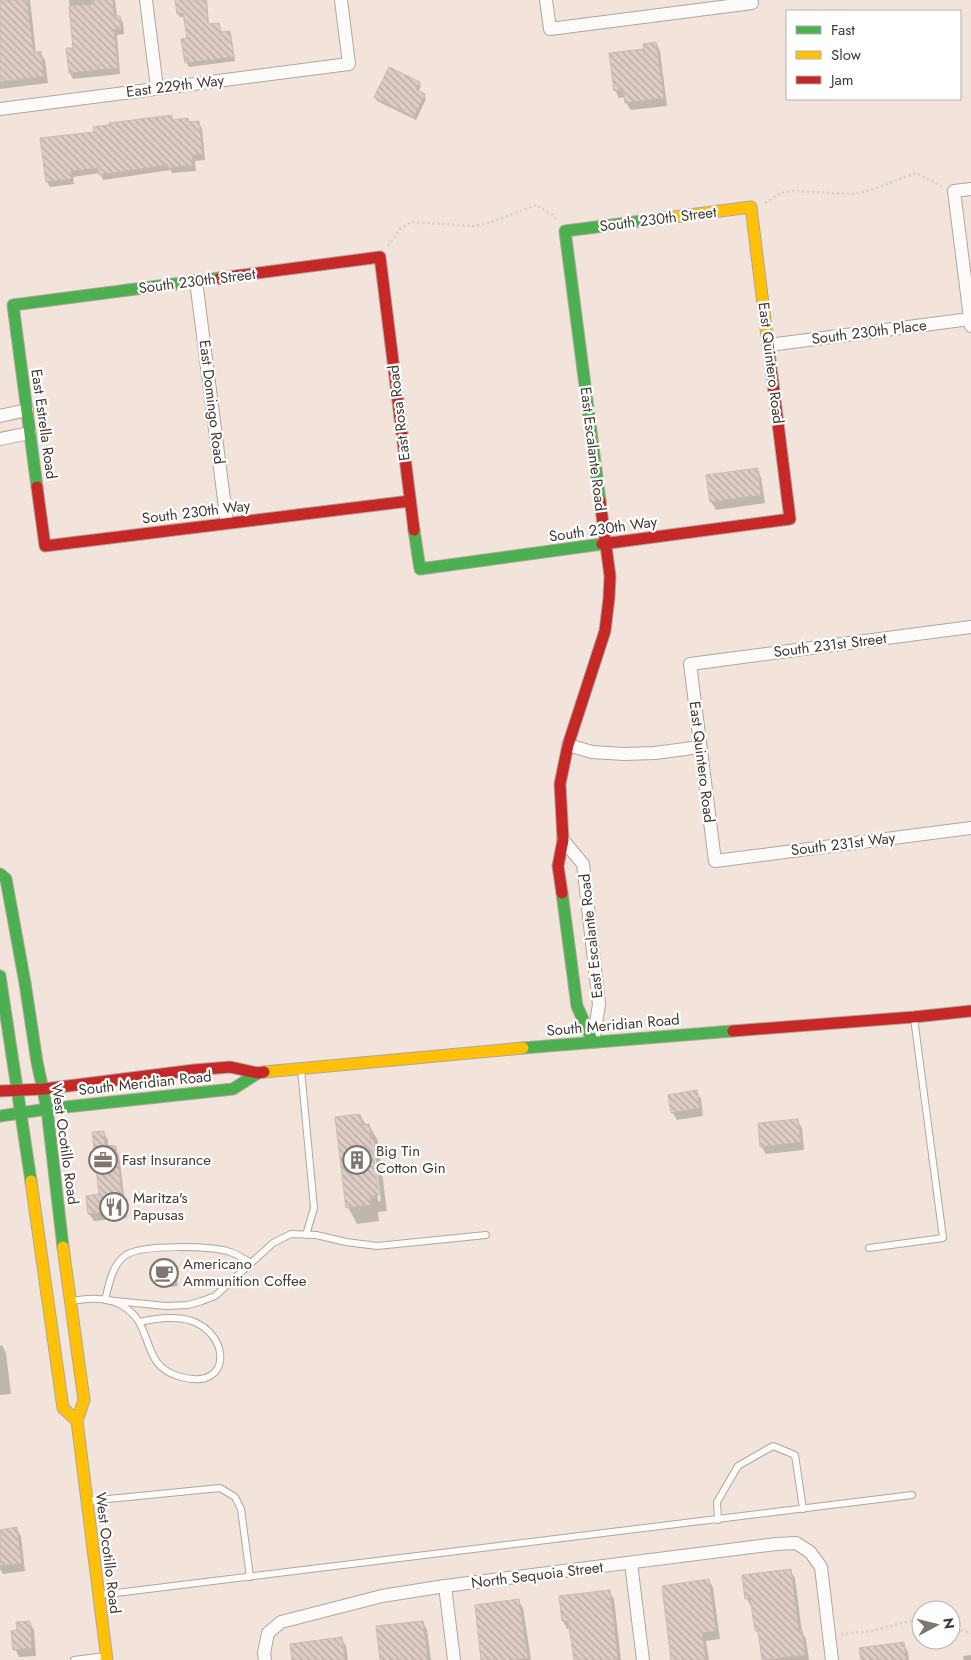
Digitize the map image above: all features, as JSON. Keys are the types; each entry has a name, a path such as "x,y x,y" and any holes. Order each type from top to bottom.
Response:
{"street":[{"path":"146,0 157,88"},
{"name":"East 229th Way","path":"0,109 350,64 341,0"},
{"path":"546,0 550,29 751,2"},
{"path":"970,322 954,191 971,189"},
{"name":"South 230th Street","path":"565,231 751,207"},
{"name":"East Quintero Road","path":"751,207 790,519"},
{"name":"East Escalante Road","path":"565,231 610,576 610,598 605,631 568,745 560,784 560,816 563,840 558,866 577,1006 594,1042"},
{"name":"South 230th Street","path":"13,305 380,257"},
{"name":"East Rosa Road","path":"380,257 420,569"},
{"name":"East Domingo Road","path":"196,281 228,523"},
{"name":"East Estrella Road","path":"13,305 45,546"},
{"name":"South 230th Place","path":"769,344 970,322"},
{"path":"0,416 27,410"},
{"path":"0,439 30,433"},
{"name":"South 230th Way","path":"45,546 410,501"},
{"name":"South 230th Way","path":"420,569 790,519"},
{"name":"South 231st Street","path":"690,664 971,627"},
{"name":"East Quintero Road","path":"690,664 715,860"},
{"path":"568,745 592,752 624,754 655,753 700,747"},
{"name":"South 231st Way","path":"715,860 971,828"},
{"name":"East Escalante Road","path":"563,840 583,864 599,1004 594,1042"},
{"name":"West Ocotillo Road","path":"0,874 6,879 37,1062 47,1109 84,1400 76,1421 107,1658"},
{"name":"West Ocotillo Road","path":"0,976 63,1408 76,1421"},
{"name":"South Meridian Road","path":"0,1091 44,1089 221,1068 258,1073 594,1042 971,1011"},
{"name":"South Meridian Road","path":"0,1116 47,1109 233,1089 258,1073"},
{"name":"North Sequoia Street","path":"265,1660 264,1653 268,1633 281,1622 382,1596 446,1586 776,1544 796,1544 810,1552 821,1567 829,1635"},
{"path":"631,1563 643,1660"},
{"path":"446,1586 454,1660"},
{"path":"829,1635 832,1660"}],"lane":[{"path":"869,1248 943,1238 914,1017"},
{"path":"301,1068 314,1208 306,1234"},
{"path":"105,1300 166,1306 202,1301 215,1296 273,1243 291,1234 316,1235 362,1245 377,1246 486,1235"},
{"path":"105,1300 115,1267 126,1255 140,1249 181,1248 218,1250 230,1252 251,1263"},
{"path":"70,1301 98,1298 122,1305 139,1322 149,1349 155,1360 163,1367 176,1375 197,1380 208,1378 215,1373 219,1365 221,1351 211,1334 203,1326 190,1320 174,1318 139,1322"},
{"path":"718,1520 717,1502 738,1466 773,1446 794,1455 803,1509"},
{"path":"87,1501 220,1488 235,1496 241,1509 250,1577"},
{"path":"99,1596 912,1495"},
{"path":"74,1660 107,1658"}],"path":[{"path":"751,207 763,204 780,193 791,190 853,194 871,190 916,173 933,183 954,191"},
{"path":"380,257 400,229 411,222 473,226 492,222 536,204 553,215 565,231"},
{"path":"829,1635 872,1631 911,1621"}],"building":[{"path":"0,0 27,0 34,53 41,51 44,76 0,82"},
{"path":"94,0 113,0 114,16 120,16 121,29 114,29 118,68 69,73 66,48 73,48 69,6 94,4"},
{"path":"175,0 206,0 208,24 219,23 221,32 230,31 234,57 185,63 181,39 187,38 183,13 177,14"},
{"path":"656,42 664,98 625,103 623,89 614,91 609,53 644,49 643,44"},
{"path":"389,67 420,82 416,89 425,94 414,117 374,97"},
{"path":"172,115 172,120 188,118 189,122 199,121 203,154 192,155 193,165 168,168 168,165 99,175 98,168 71,171 72,179 46,182 40,138 94,132 93,127 109,125 109,123"},
{"path":"758,468 761,495 710,502 706,475"},
{"path":"697,1090 700,1108 671,1113 668,1095"},
{"name":"Big Tin Cotton Gin","path":"360,1114 362,1125 369,1124 379,1195 370,1196 371,1205 346,1208 335,1117"},
{"path":"798,1119 801,1142 760,1147 758,1123"},
{"path":"104,1131 105,1145 116,1146 124,1210 88,1214 86,1196 99,1194 92,1132"},
{"name":"Americano Ammunition Coffee","path":"173,1265 174,1278 155,1281 153,1267"},
{"path":"17,1527 22,1563 0,1566 0,1530"},
{"path":"791,1569 799,1630 802,1630 805,1655 762,1660 758,1630 755,1631 750,1598 745,1599 742,1575"},
{"path":"709,1579 716,1631 702,1633 706,1660 671,1660 662,1586"},
{"path":"610,1590 618,1660 574,1660 568,1621 562,1621 559,1596"},
{"path":"519,1599 528,1658 481,1660 475,1605"},
{"path":"30,1621 32,1648 13,1650 11,1631 17,1630 16,1622"},
{"path":"423,1621 428,1660 380,1660 376,1626"},
{"path":"342,1637 345,1660 292,1660 290,1644"},
{"path":"904,1642 906,1660 861,1660 859,1648"}],"traffic: fast":[{"path":"600,501 565,231 658,219"},
{"path":"37,487 13,305 220,278"},
{"path":"414,530 420,569 602,544"},
{"path":"0,874 6,879 37,1062 47,1109 63,1247"},
{"path":"562,893 577,1006 593,1042"},
{"path":"0,976 31,1181"},
{"path":"523,1048 733,1031"},
{"path":"0,1116 47,1109 233,1089 258,1073"}],"traffic: slow":[{"path":"658,219 751,207 767,336"},
{"path":"264,1072 523,1048"},
{"path":"31,1181 63,1408 77,1421"},
{"path":"63,1247 84,1400 77,1421 107,1660"}],"traffic: jam":[{"path":"220,278 380,257 414,530"},
{"path":"602,544 790,519 767,336"},
{"path":"37,487 45,546 410,501"},
{"path":"562,893 558,866 563,840 560,784 568,745 605,631 609,598 610,576 600,501"},
{"path":"733,1031 971,1011"},
{"path":"0,1091 44,1089 230,1067 258,1073 264,1072"}],"place":[{"name":"Fast Insurance","path":"103,1160"},
{"name":"Big Tin Cotton Gin","path":"357,1160"},
{"name":"Maritza's Papusas","path":"114,1207"},
{"name":"Americano Ammunition Coffee","path":"164,1273"}]}
